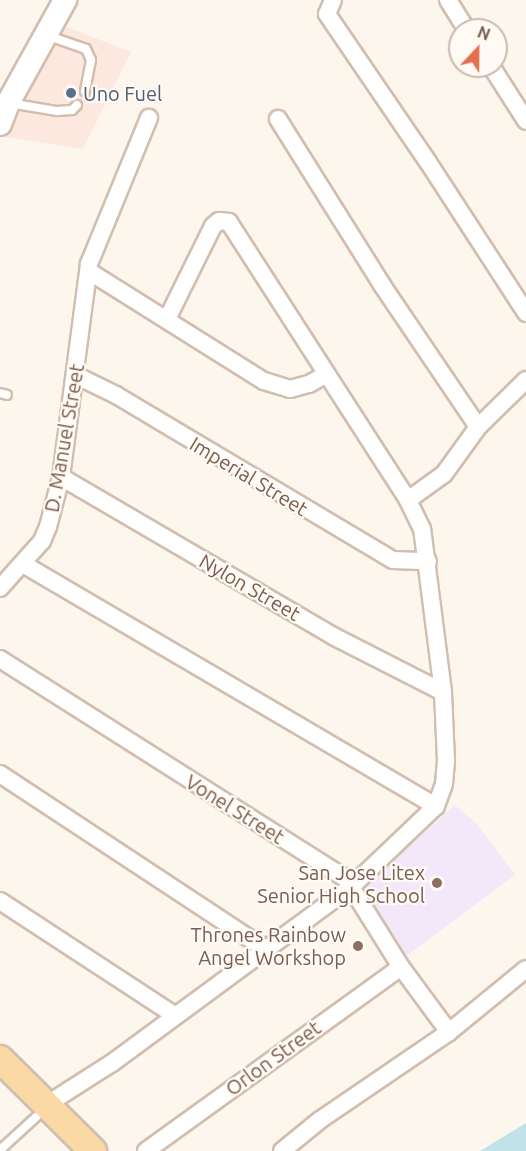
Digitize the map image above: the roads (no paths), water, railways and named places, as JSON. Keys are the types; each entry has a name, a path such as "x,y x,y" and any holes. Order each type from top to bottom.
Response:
{"main road":[{"path":"0,124 8,103 65,0"},
{"path":"2,1072 41,1111 93,1151"},
{"path":"41,1111 71,1151"}],"street":[{"path":"333,0 327,14 428,162 526,314"},
{"path":"448,0 459,18"},
{"path":"498,78 526,120"},
{"name":"D. Manuel Street","path":"0,588 23,564 45,534 61,477 90,272 89,264 149,118"},
{"path":"278,119 382,285 478,427"},
{"path":"41,1111 112,1063 351,887 436,806 441,795 446,761 443,692 428,561 422,529 408,500 325,375 238,234 227,221 216,222 213,226 167,319"},
{"path":"90,272 264,381 290,389 309,384 325,375"},
{"name":"Imperial Street","path":"75,375 116,395 393,560 428,561"},
{"path":"408,500 444,474 478,427 526,380"},
{"name":"Nylon Street","path":"61,477 333,636 443,692"},
{"path":"23,564 436,806"},
{"name":"Vonel Street","path":"0,659 346,879 402,967 449,1032"},
{"path":"0,774 267,950"},
{"path":"0,901 174,1016"},
{"name":"Orlon Street","path":"146,1151 402,967"},
{"path":"282,1151 320,1120 449,1032 526,969"}],"lane":[{"path":"45,34 86,49 91,60 85,91"},
{"path":"8,103 57,111 72,110 77,105"},
{"path":"0,1150 41,1111"}],"water":[{"path":"526,1123 526,1151 480,1151"}],"place":[{"name":"Uno Fuel","path":"71,93"},
{"name":"San Jose Litex Senior High School","path":"437,883"},
{"name":"Thrones Rainbow Angel Workshop","path":"358,946"}]}
